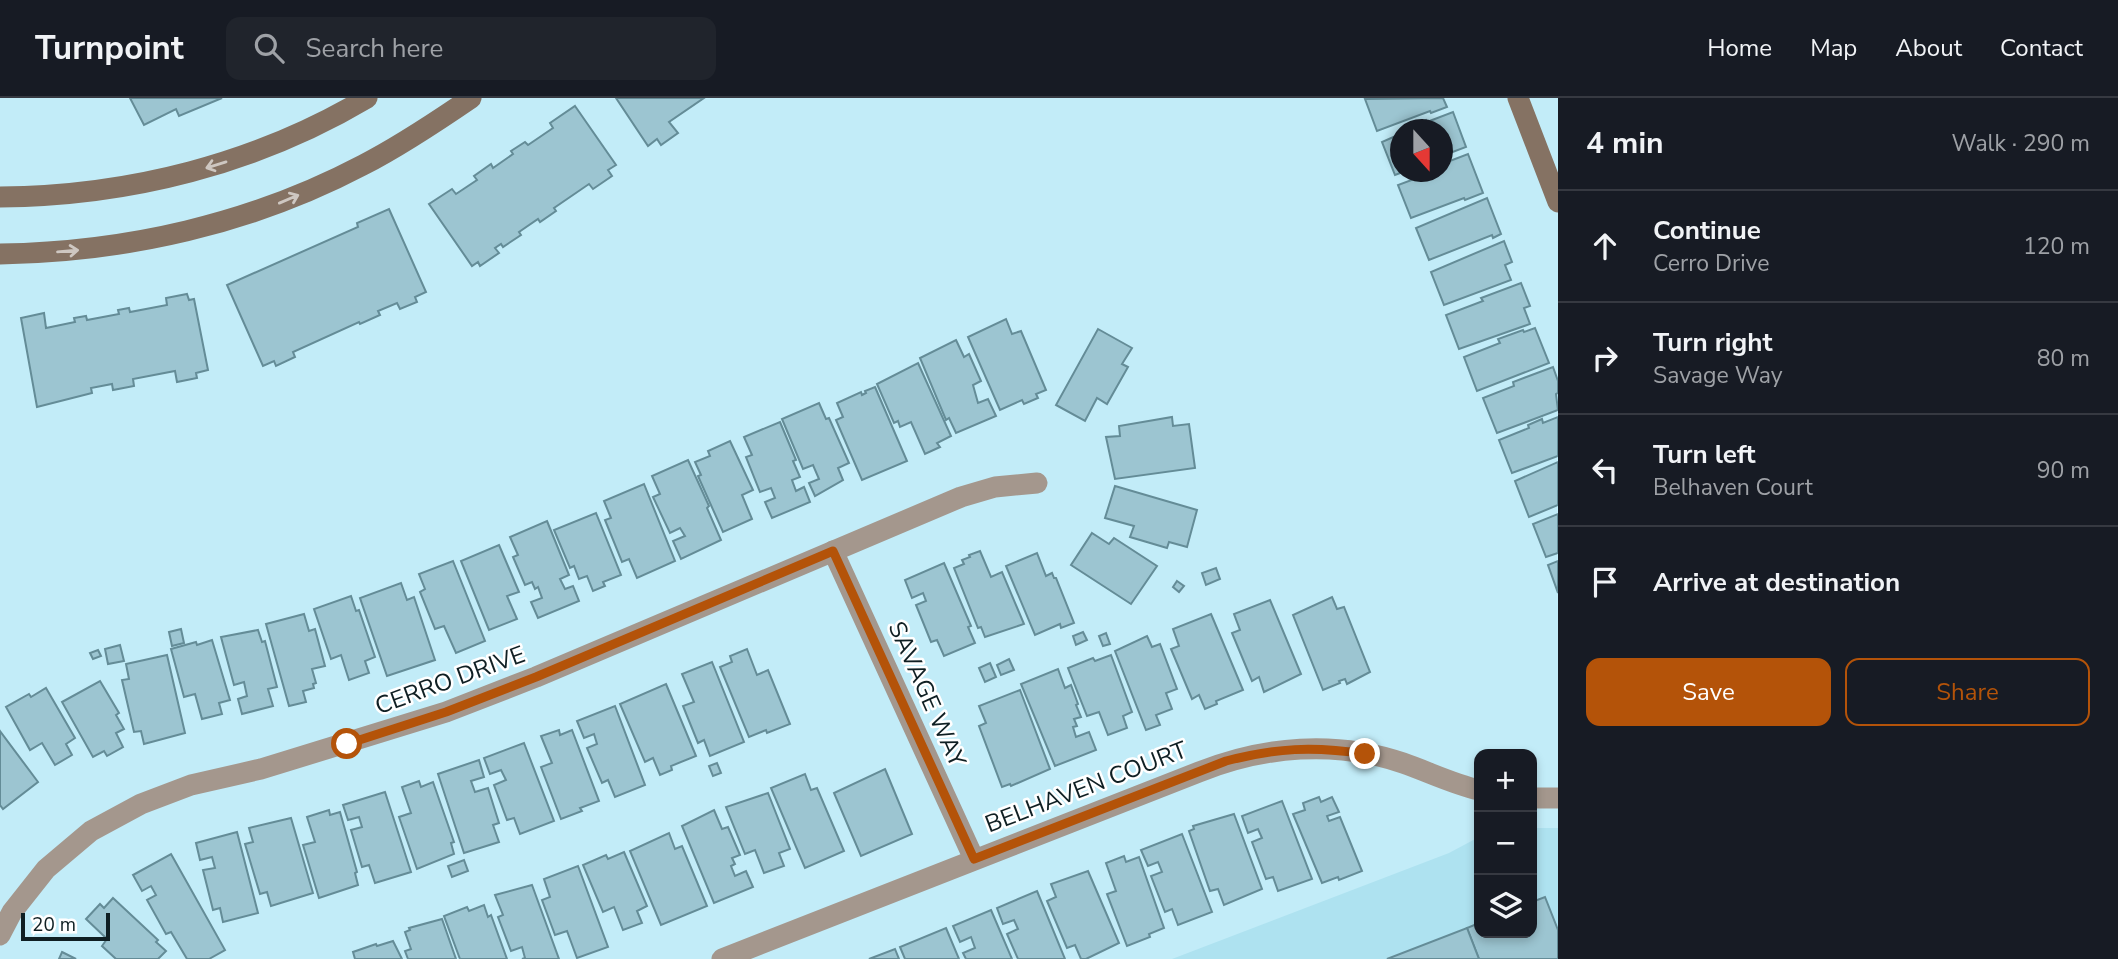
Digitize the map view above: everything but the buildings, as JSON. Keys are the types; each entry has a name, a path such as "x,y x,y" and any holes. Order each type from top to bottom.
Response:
{"main road":[{"path":"0,197 90,192 185,174 277,143 367,98"},
{"path":"0,254 127,244 190,231 250,213 365,165 471,98"},
{"path":"1518,98 1558,202"}],"street":[{"name":"CERRO DRIVE","path":"0,935 12,912 46,869 91,831 141,804 191,785 261,769 446,712 536,677 961,497 995,487 1037,483"},
{"name":"SAVAGE WAY","path":"833,551 974,859"},
{"name":"BELHAVEN COURT","path":"722,959 1226,761 1267,752 1327,748 1401,762 1474,789"},
{"path":"1537,798 1558,797"}],"shaded area":[{"path":"1537,828 1558,828 1558,959 1172,959 1449,853 1474,840 1474,938 1537,938"}],"route":[{"path":"347,744 446,712 536,677 833,551 974,859 1226,761 1281,750 1327,748 1365,754"}]}
